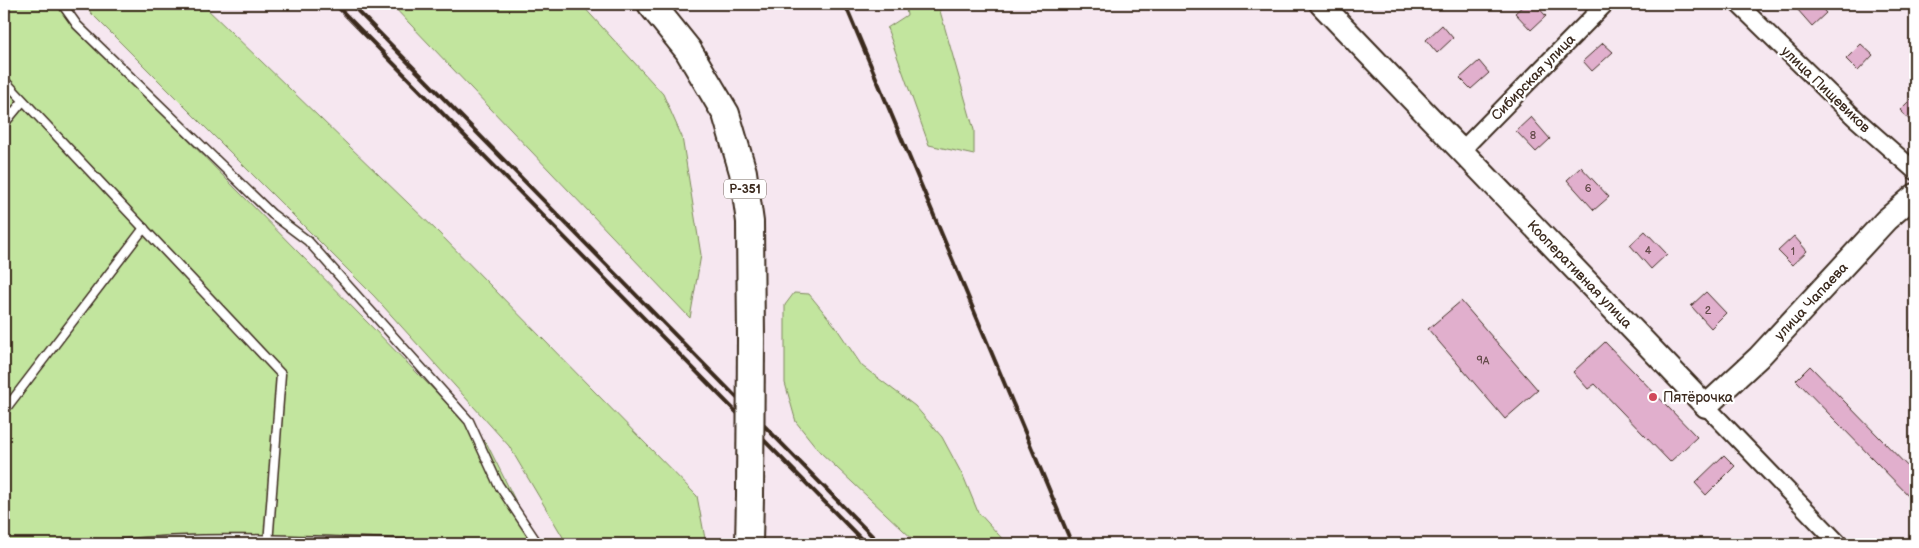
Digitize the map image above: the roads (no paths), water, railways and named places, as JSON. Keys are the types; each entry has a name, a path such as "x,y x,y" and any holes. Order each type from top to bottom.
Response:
{"main road":[{"name":"Р-351","path":"651,4 688,50 726,114 743,172 750,222 749,544"},
{"name":"Кооперативная улица","path":"1320,4 1706,406"},
{"name":"улица Чапаева","path":"1706,406 1759,356 1886,220 1915,195"}],"street":[{"name":"Сибирская улица","path":"1461,150 1605,4"},
{"name":"улица Пищевиков","path":"1738,4 1855,118 1915,172"},
{"name":"Кооперативная улица","path":"1706,406 1839,544"}],"lane":[{"path":"62,4 77,25 272,214 308,241 456,406 469,421 498,484 538,544"},
{"path":"4,80 281,374 269,542"},
{"path":"4,124 23,101"},
{"path":"4,411 144,228"},
{"path":"117,544 154,541 415,544"}],"railway":[{"path":"335,4 866,544"},
{"path":"351,4 880,544"},
{"path":"845,4 1072,544"}],"place":[{"name":"Пятёрочка","path":"1653,397"}]}
